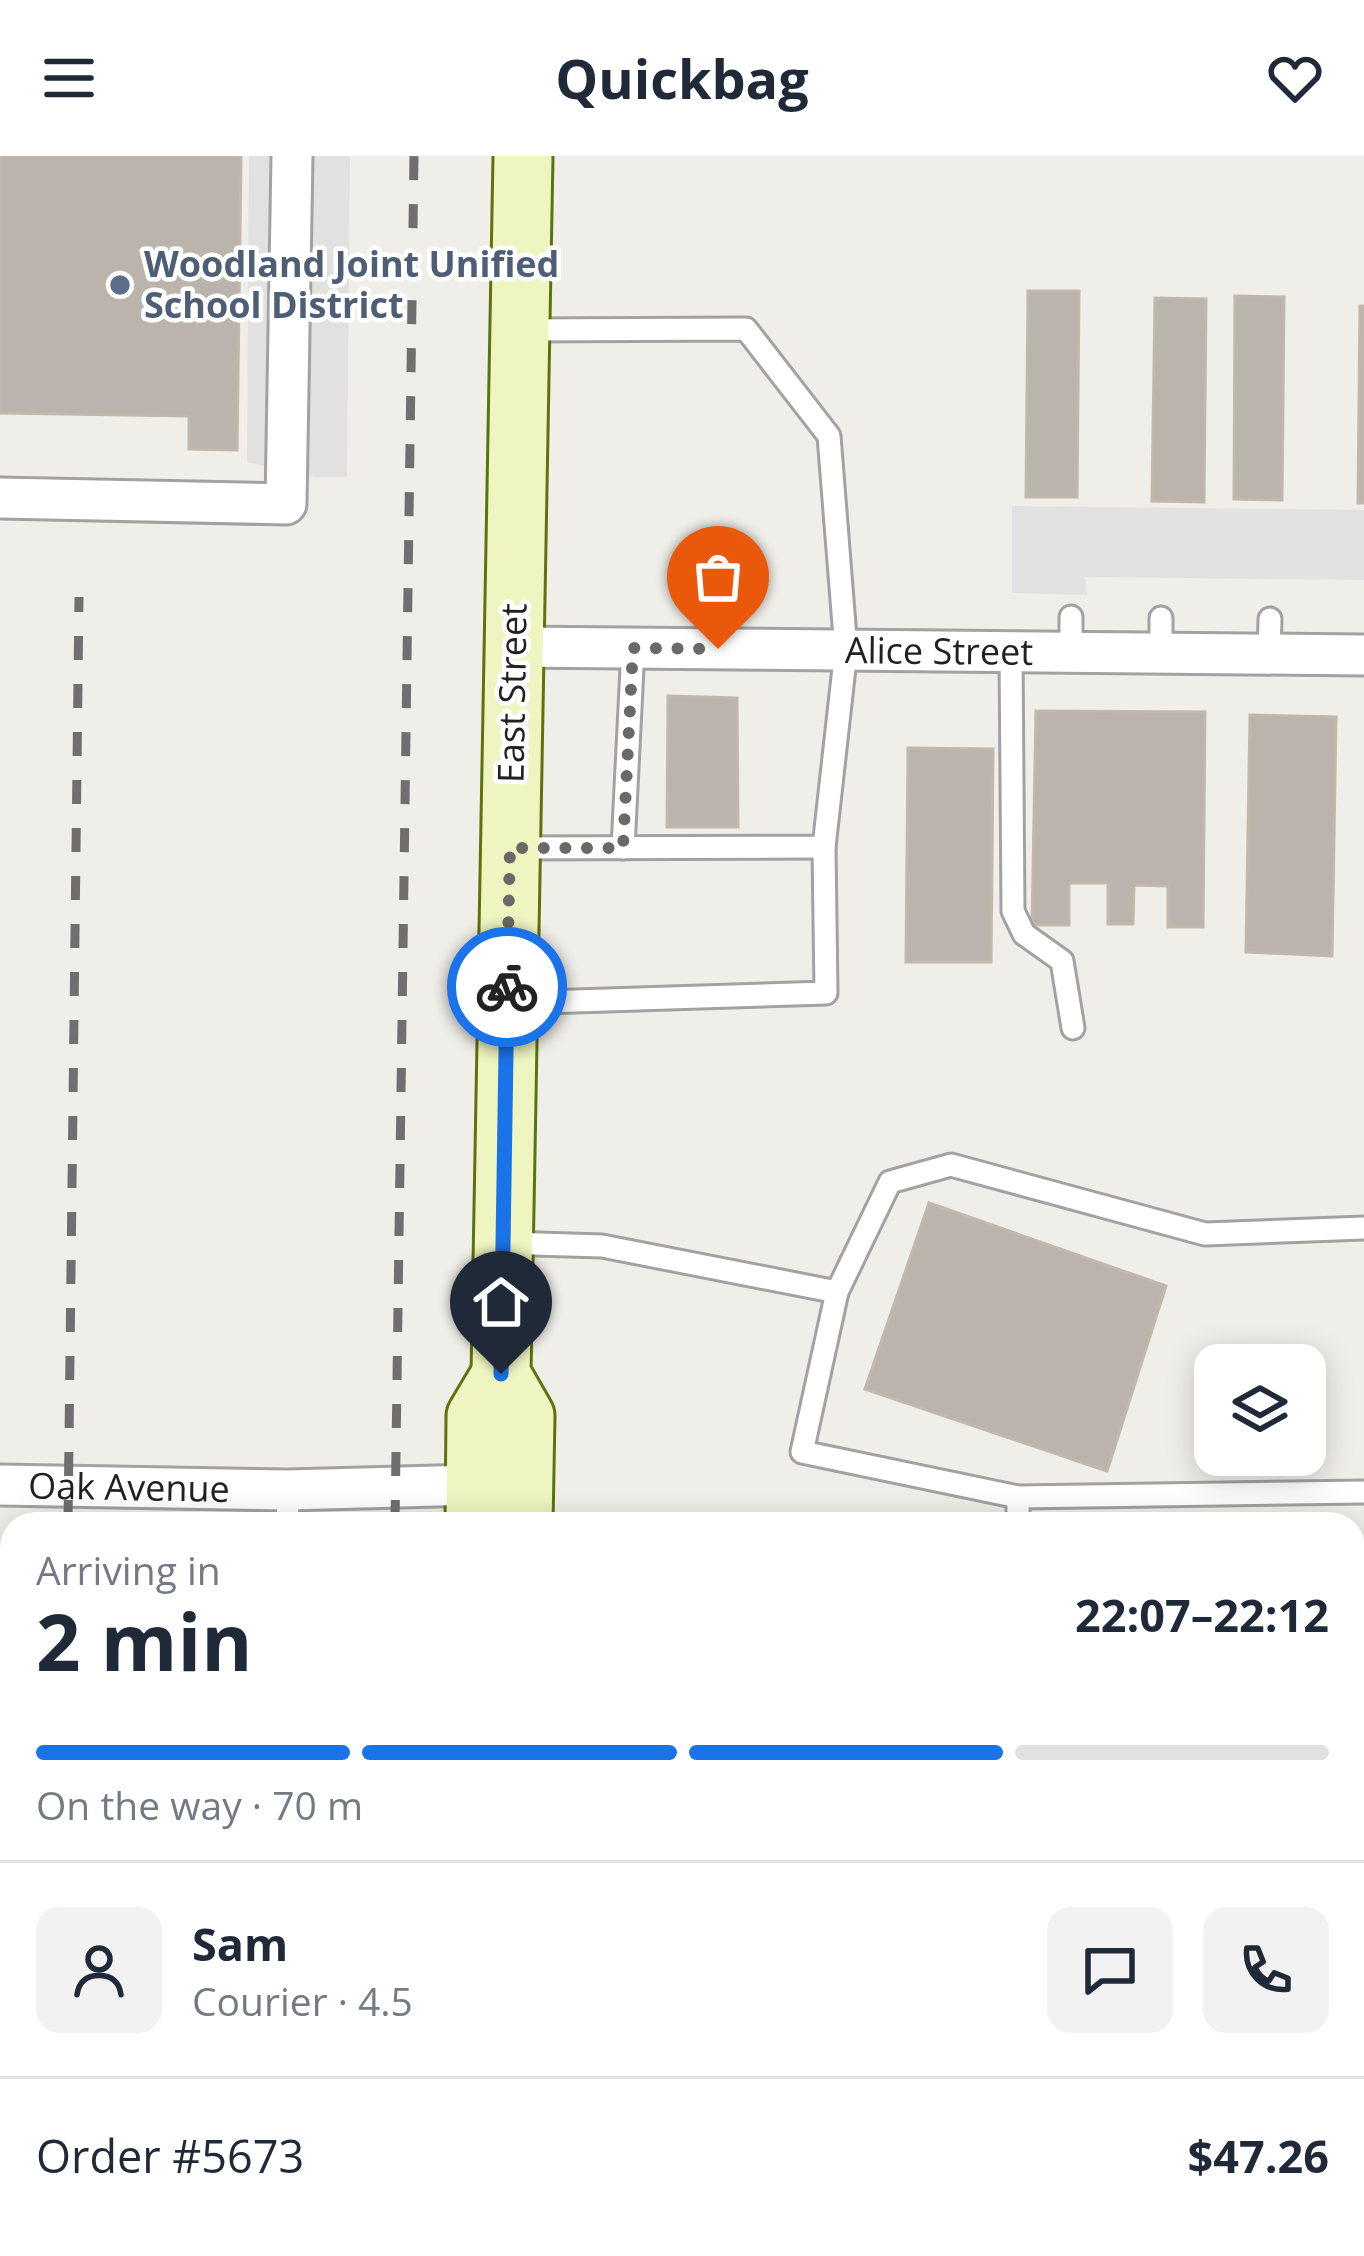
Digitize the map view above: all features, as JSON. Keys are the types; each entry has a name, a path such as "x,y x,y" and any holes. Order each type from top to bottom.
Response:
{"main road":[{"name":"East Street","path":"475,1505 476,1416 501,1374 523,156"},
{"name":"East Street","path":"501,1374 525,1416 523,1512"}],"street":[{"path":"0,497 286,504 292,156"},
{"name":"Alice Street","path":"513,647 1011,651 1071,635 1270,636 1364,655"},
{"name":"Oak Avenue","path":"0,1485 287,1507 475,1505"}],"lane":[{"path":"507,1003 826,993 824,847 846,650 830,436 746,329 518,329"},
{"path":"623,848 633,648"},
{"path":"1011,651 1013,911 1024,934 1062,961 1073,1028"},
{"path":"510,848 824,847"},
{"path":"1364,1228 1205,1234 951,1165 890,1182 837,1292 802,1451 1018,1497 1364,1492"},
{"path":"503,1243 602,1246 837,1292"},
{"path":"1018,1497 1018,1512"}],"shaded area":[{"path":"249,156 350,156 347,477 315,477 247,462"},
{"path":"1012,506 1364,510 1364,580 1085,577 1087,595 1012,593"}],"building":[{"name":"Woodland Joint Unified School District","path":"0,156 241,156 237,450 189,449 189,416 0,413"},
{"path":"1028,291 1079,291 1077,497 1026,497"},
{"path":"1235,296 1284,297 1282,500 1234,499"},
{"path":"1155,298 1206,299 1204,502 1152,501"},
{"path":"1360,306 1364,306 1364,503 1358,503"},
{"path":"668,696 737,698 738,827 667,827"},
{"path":"1036,711 1205,712 1203,927 1168,927 1168,886 1134,885 1133,924 1108,924 1108,883 1069,883 1069,925 1032,925"},
{"path":"1250,715 1336,717 1332,956 1246,952"},
{"path":"908,748 993,749 991,962 906,962"},
{"path":"929,1203 1166,1286 1107,1471 865,1389"}],"railway":[{"path":"395,1512 414,156"},
{"path":"68,1512 79,597"}],"way so far":[{"path":"507,987 510,848 623,848 633,648 718,649"}],"place":[{"name":"Woodland Joint Unified School District","path":"120,285"}],"route":[{"path":"501,1374 507,987"}]}
